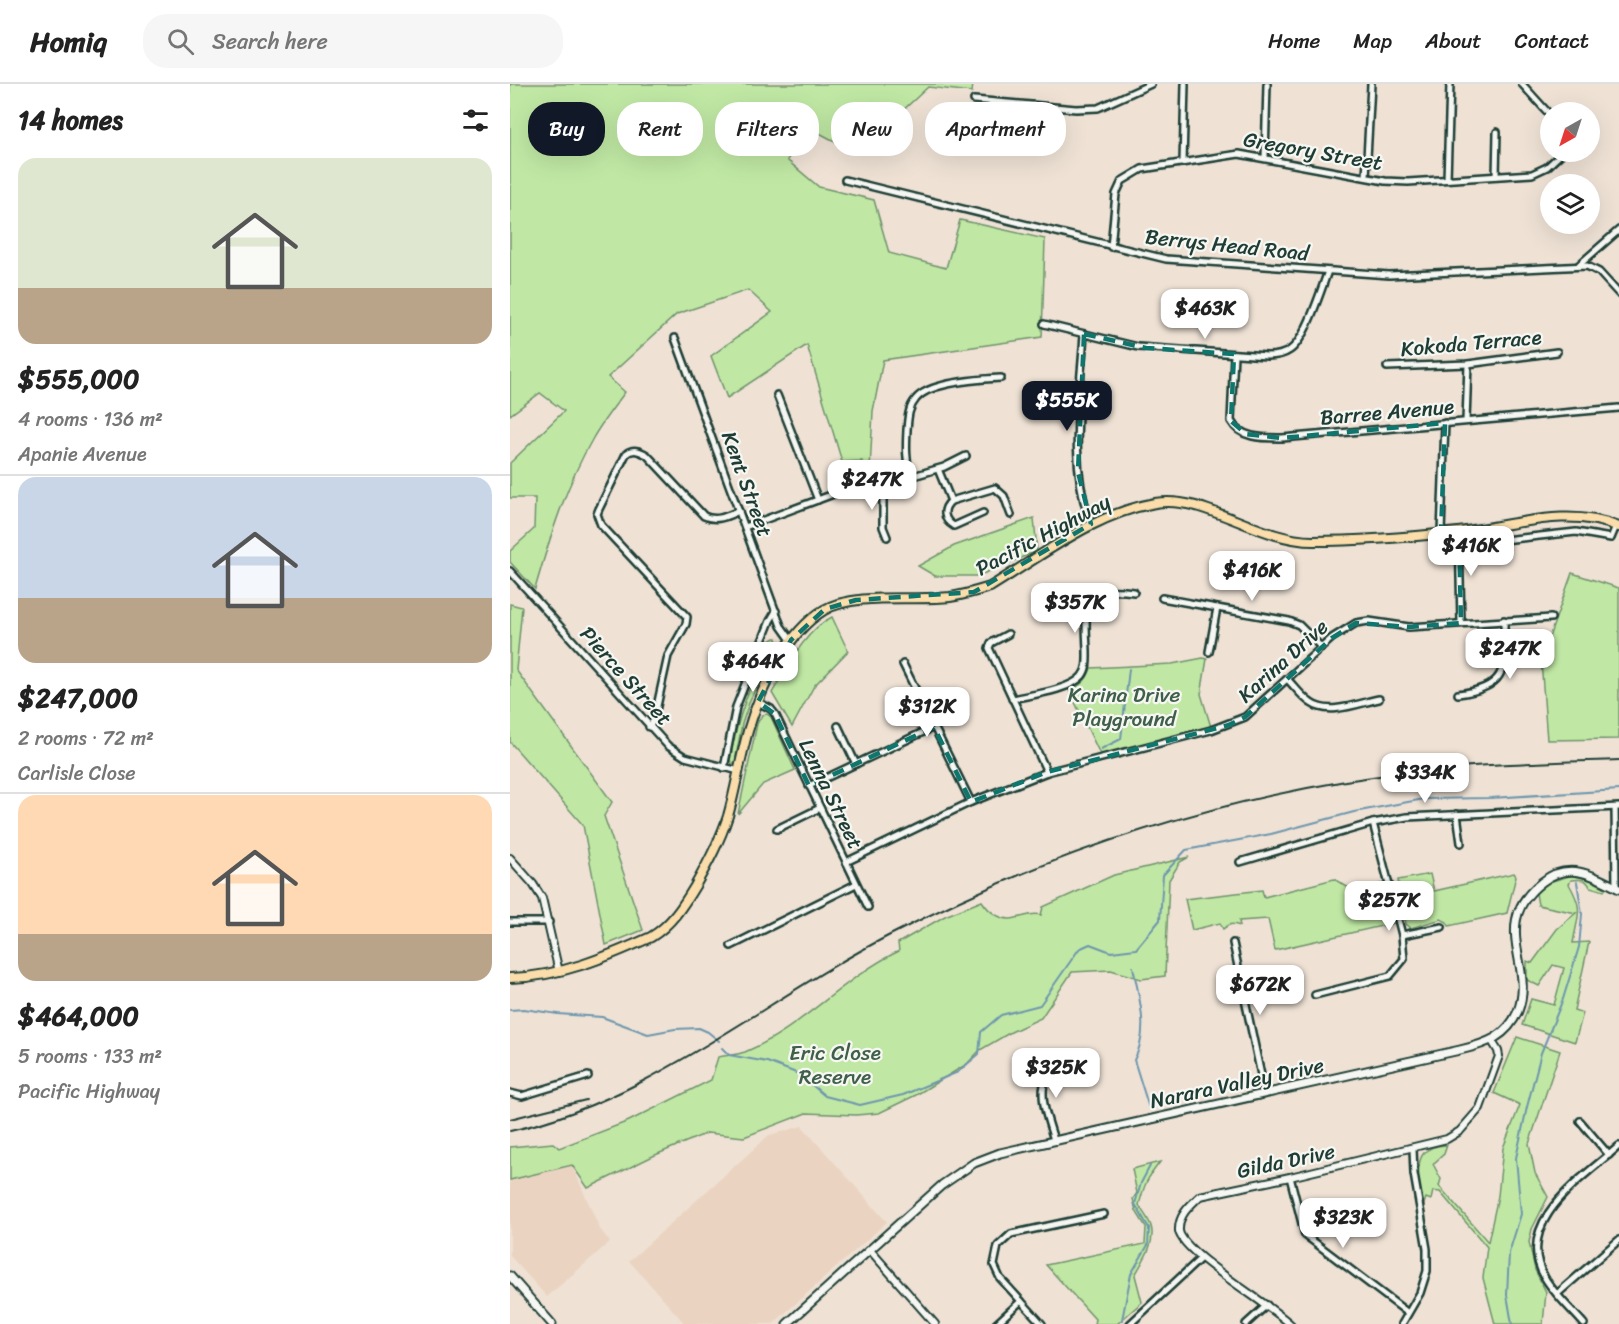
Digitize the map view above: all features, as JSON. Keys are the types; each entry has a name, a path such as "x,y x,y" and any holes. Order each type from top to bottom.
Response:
{"main road":[{"name":"Pacific Highway","path":"510,978 559,972 641,942 660,932 667,925 688,898 713,854 728,815 747,734 758,702 792,640 808,622 825,609 856,600 950,597 990,587 1091,524 1136,507 1161,502 1196,506 1265,532 1302,541 1459,532 1563,517 1586,518 1617,527"},
{"path":"1492,1041 1508,1027 1521,1002 1521,980 1515,933 1518,915 1525,900 1543,881 1566,871 1592,875 1617,888"},
{"name":"Narara Valley Drive","path":"787,1324 942,1185 965,1168 1000,1153 1492,1041"},
{"path":"510,1276 552,1324"}],"street":[{"path":"974,99 1076,109 1098,108 1151,84"},
{"path":"1183,163 1185,84"},
{"path":"1265,158 1268,84"},
{"path":"1366,177 1371,84"},
{"path":"1447,179 1450,84"},
{"path":"1522,84 1540,104"},
{"path":"1496,176 1497,132"},
{"name":"Gregory Street","path":"1111,247 1116,194 1122,181 1142,169 1239,154 1384,181 1408,182 1532,174 1540,172 1552,162"},
{"name":"Berrys Head Road","path":"844,180 1166,259 1389,275 1579,265"},
{"path":"1579,265 1619,230"},
{"path":"1579,265 1599,272 1619,294"},
{"path":"1044,324 1146,348 1273,356 1291,349 1303,332 1328,271"},
{"path":"1084,334 1078,472 1091,524"},
{"name":"Kent Street","path":"675,338 776,611 785,634 792,640"},
{"name":"Kokoda Terrace","path":"1387,367 1468,364 1557,351"},
{"name":"Barree Avenue","path":"1234,354 1231,421 1239,432 1264,438 1619,408"},
{"path":"1466,422 1468,364"},
{"path":"910,477 905,457 909,412 916,398 928,389 980,379 1001,378"},
{"path":"777,394 818,500"},
{"path":"1441,533 1445,423"},
{"path":"650,727 654,720 668,656 686,624 687,617 601,525 597,514 599,509 626,454 633,450 647,455 704,516 718,519 739,511"},
{"path":"745,527 869,482 910,477 938,469 966,456"},
{"path":"938,469 951,501"},
{"path":"883,481 883,527 887,537"},
{"path":"983,513 951,525 944,508 951,501 995,488 1004,496 1011,515"},
{"path":"1459,545 1576,532 1611,538 1617,527"},
{"path":"1459,532 1461,623"},
{"name":"Pierce Street","path":"510,571 650,727 676,752 739,771"},
{"path":"1012,699 1078,681 1086,668 1086,619 1091,600 1095,595 1109,590 1134,592"},
{"path":"1162,598 1294,622 1321,647"},
{"path":"1209,652 1217,608"},
{"path":"724,768 740,695 776,611"},
{"name":"Karina Drive","path":"846,862 971,802 1047,772 1229,725 1245,717 1288,680 1321,647 1344,629 1356,623 1370,621 1409,627 1551,618"},
{"path":"1458,694 1488,688 1499,676 1504,663 1504,620"},
{"path":"1008,634 991,644 989,648 1047,772"},
{"path":"903,664 971,802"},
{"path":"1288,680 1310,702 1322,708 1334,709 1379,699"},
{"name":"Lenna Street","path":"758,702 775,714 868,907"},
{"path":"838,726 856,764"},
{"path":"809,786 934,727"},
{"path":"777,829 820,808"},
{"path":"1240,862 1373,823 1407,817 1617,808 1617,888"},
{"path":"1457,814 1461,843"},
{"path":"1315,995 1390,976 1404,959 1402,935 1373,823"},
{"path":"510,858 538,891 549,922 559,972"},
{"path":"731,945 856,884"},
{"path":"510,922 549,922"},
{"path":"1402,935 1442,927"},
{"path":"1233,942 1265,1094"},
{"name":"Gilda Drive","path":"1290,1324 1188,1246 1179,1233 1180,1219 1187,1209 1200,1196 1413,1149 1453,1136 1474,1116 1483,1102 1498,1061 1498,1051 1492,1041"},
{"path":"1054,1140 1042,1090 1045,1077 1060,1062 1068,1058"},
{"path":"510,1093 522,1096 588,1076"},
{"path":"1580,1121 1609,1155"},
{"path":"1584,1324 1545,1279 1538,1262 1537,1243 1542,1223 1557,1202 1619,1146"},
{"path":"1402,1324 1424,1283 1427,1261 1414,1174 1413,1149"},
{"path":"1290,1177 1305,1235 1408,1313"},
{"path":"1042,1324 1000,1278 994,1265 995,1253 1011,1234 1104,1214"},
{"path":"1557,1294 1618,1243"},
{"path":"870,1250 935,1324"},
{"path":"1130,1324 1201,1258"},
{"path":"996,1324 1021,1301"},
{"path":"1246,1324 1267,1305"}],"highlighted area":[{"path":"1084,334 1146,348 1234,354 1231,421 1246,434 1282,438 1445,423 1441,533 1459,532 1461,623 1409,627 1356,623 1332,638 1245,717 1229,725 1047,772 971,802 934,727 809,786 775,714 758,702 791,640 825,609 856,600 974,592 1091,524 1078,472"}],"shaded area":[{"path":"802,1126 887,1222 773,1324 685,1324 629,1261 769,1135"},
{"path":"572,1165 600,1229 610,1242 547,1297 510,1256 510,1180"}],"green space":[{"path":"510,84 973,84 972,92 928,87 912,102 831,102 831,139 819,133 819,102 715,102 715,156 790,156 787,160 819,187 874,200 889,253 946,268 960,220 1045,239 1042,337 883,360 873,411 870,470 861,472 862,461 842,462 807,345 727,398 711,356 772,312 748,290 677,314 608,377 625,392 583,456 553,531 535,589 510,562 510,551 534,529 535,498 510,498 510,463 564,411 540,393 510,415"},
{"path":"1034,518 1037,551 978,576 935,576 918,566 954,546"},
{"path":"1572,573 1619,588 1619,739 1547,740 1541,660"},
{"path":"510,604 522,607 516,670 612,802 604,816 643,930 606,945 583,825 510,742"},
{"path":"832,617 848,651 814,686 792,727 772,693 805,640 822,623"},
{"path":"777,638 778,645 750,700 742,724 735,762 732,764 730,760 733,744 746,699 770,641"},
{"name":"Karina Drive Playground","path":"1207,659 1201,694 1211,727 1101,756 1069,690 1083,682 1091,668 1172,664"},
{"path":"767,714 771,717 795,770 763,784 738,814 757,724 762,715"},
{"name":"Eric Close Reserve","path":"1189,857 1180,862 1169,880 1165,976 1141,979 1111,970 1072,972 1041,1018 980,1050 967,1064 916,1095 879,1113 856,1115 806,1113 744,1137 707,1133 588,1188 572,1165 510,1180 510,1147 553,1143 559,1148 629,1121 711,1080 718,1057 739,1054 766,1042 804,1017 859,975 899,951 898,943 945,916 982,901 992,912 1006,919 1032,914 1041,915 1043,907 1114,875"},
{"path":"1514,873 1516,876 1507,913 1449,926 1441,919 1411,928 1406,924 1398,880 1430,874 1434,891"},
{"path":"1573,875 1591,880 1606,888 1604,891 1590,887 1587,882 1580,879 1571,880 1569,884 1578,906 1573,943 1589,942 1574,1010 1583,1013 1575,1042 1522,1025 1531,999 1554,1005 1564,968 1553,965 1539,986 1527,980 1527,961 1532,963 1557,929 1576,913 1538,905 1536,893 1549,882"},
{"path":"1334,879 1352,890 1386,883 1395,923 1275,950 1268,919 1239,921 1240,926 1231,924 1223,929 1220,923 1192,930 1185,899 1262,890 1264,897"},
{"path":"1517,1037 1560,1051 1529,1144 1535,1173 1548,1197 1532,1229 1529,1242 1535,1270 1546,1292 1543,1324 1495,1324 1483,1278 1487,1247 1440,1192 1433,1191 1431,1200 1426,1198 1424,1204 1419,1180 1419,1165 1423,1154 1432,1148 1447,1145 1444,1154 1433,1164 1441,1179 1439,1186 1488,1242 1498,1196 1503,1148 1520,1105 1494,1093"},
{"path":"1160,1162 1147,1181 1139,1205 1150,1223 1152,1232 1148,1252 1135,1275 1142,1302 1117,1324 1094,1324 1095,1319 1046,1265 1145,1244 1146,1227 1136,1211 1133,1199 1137,1193 1132,1169"}],"waterway":[{"path":"1101,749 1121,739 1129,669"},
{"path":"722,1048 729,1055 767,1062 799,1074 825,1096 860,1105 903,1095 958,1072 979,1054 981,1032 1001,1015 1040,1005 1079,949 1090,944 1111,952 1136,949 1160,920 1163,875 1186,850 1271,834 1354,812 1424,799 1491,798 1619,790"},
{"path":"1512,1324 1507,1295 1509,1253 1521,1214 1516,1158 1541,1053 1563,999 1579,947 1582,914 1577,882"},
{"path":"1133,967 1142,1014 1141,1038 1134,1060 1149,1108"},
{"path":"510,1010 524,1009 602,1017 648,1034 675,1029 699,1028 719,1041"},
{"path":"1122,1320 1131,1274 1148,1245 1149,1228 1135,1204 1141,1183 1150,1166"}],"railway":[{"path":"510,1131 562,1116 611,1096 659,1072 706,1046 843,961 954,903 1087,849 1154,826 1223,807 1363,778 1457,767 1619,760"},
{"path":"510,1119 586,1100"}]}
